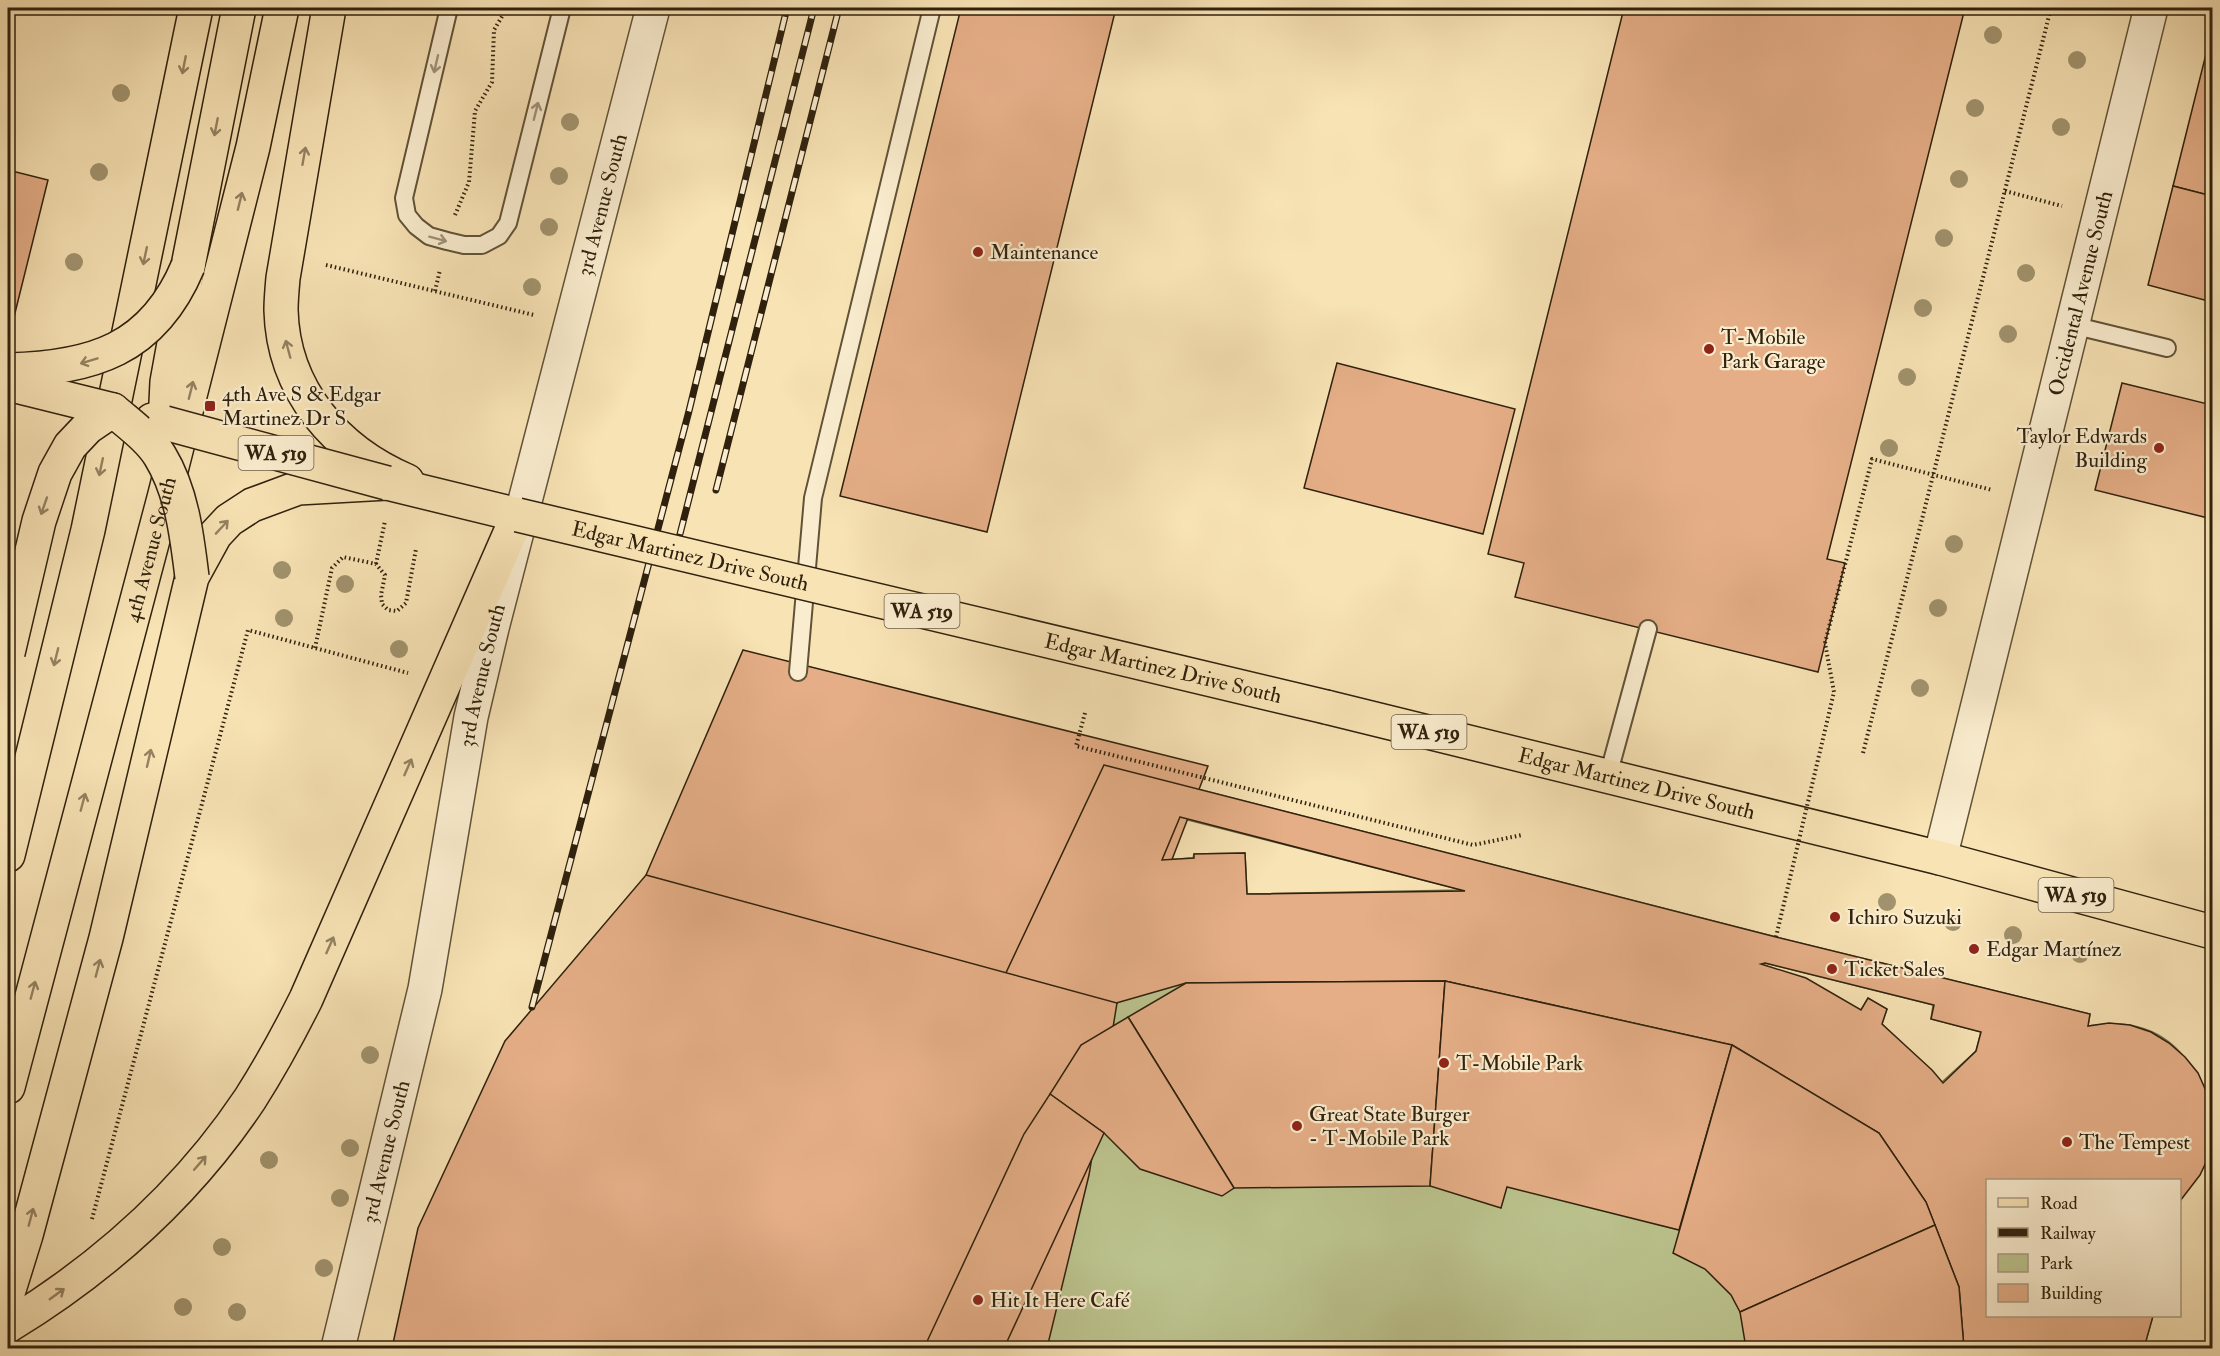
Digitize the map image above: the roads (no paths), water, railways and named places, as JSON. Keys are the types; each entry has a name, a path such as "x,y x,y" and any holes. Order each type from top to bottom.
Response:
{"main road":[{"path":"8,855 88,530 195,8"},
{"path":"165,423 167,382 239,8"},
{"name":"4th Avenue South","path":"8,1087 161,510 250,159 282,8"},
{"path":"329,8 283,278 281,312 286,344 296,376 311,405 331,431 356,453 384,471 445,497"},
{"path":"8,370 73,365 107,355 150,325 162,312 181,283 188,266"},
{"name":"Edgar Martinez Drive South","path":"8,384 165,423 387,483 1532,757 1940,858 2212,932"},
{"path":"8,653 39,521 55,473 70,446 88,427 113,410 141,435 159,454 164,463 187,531 192,577"},
{"path":"8,1293 26,1235 106,938 192,577 215,535 229,520 252,505 298,488 387,483"},
{"path":"8,1326 90,1270 135,1232 176,1191 214,1147 249,1100 280,1050 306,999 518,515"}],"street":[{"name":"3rd Avenue South","path":"338,1348 425,988 471,717 653,8"},
{"name":"Occidental Avenue South","path":"1940,858 2151,8"}],"lane":[{"path":"449,8 404,198 407,215 416,226 429,236 464,245 482,245 499,236 508,223 562,8"},
{"path":"798,672 813,498 932,8"},
{"path":"2072,325 2167,348"},
{"path":"1608,776 1647,629"}],"railway":[{"path":"532,1007 689,411 787,8"},
{"path":"680,534 814,8"},
{"path":"716,490 839,8"}],"place":[{"name":"Maintenance","path":"978,252"},
{"name":"T-Mobile Park Garage","path":"1709,349"},
{"name":"4th Ave S & Edgar Martinez Dr S","path":"210,406"},
{"name":"Taylor Edwards Building","path":"2159,448"},
{"name":"Ichiro Suzuki","path":"1835,917"},
{"name":"Edgar Martínez","path":"1974,949"},
{"name":"Ticket Sales","path":"1832,969"},
{"name":"T-Mobile Park","path":"1444,1063"},
{"name":"Great State Burger - T-Mobile Park","path":"1297,1126"},
{"name":"The Tempest","path":"2067,1142"},
{"name":"Hit It Here Café","path":"978,1300"}]}
